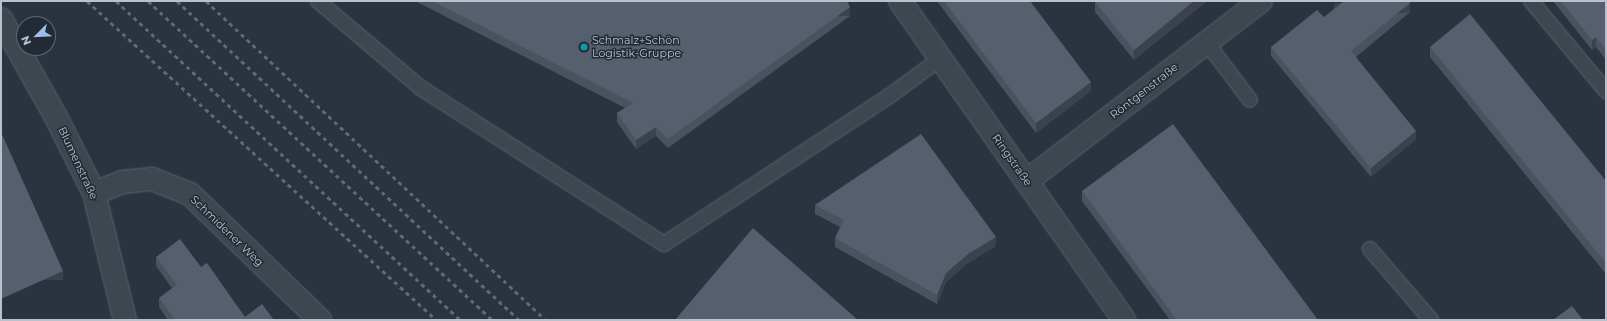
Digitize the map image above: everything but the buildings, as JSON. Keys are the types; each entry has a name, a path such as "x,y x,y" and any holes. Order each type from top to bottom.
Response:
{"street":[{"name":"Ringstraße","path":"900,1 1124,320"},
{"name":"Röntgenstraße","path":"1027,181 1261,1"},
{"name":"Blumenstraße","path":"1,19 56,117 94,193 125,320"},
{"name":"Schmidener Weg","path":"94,193 122,182 152,180 190,194 320,320"}],"lane":[{"path":"318,1 421,88 664,244 888,97 940,58"},
{"path":"1531,1 1606,91"},
{"path":"1206,43 1250,100"},
{"path":"1370,248 1431,320"}],"railway":[{"path":"87,1 436,320"},
{"path":"116,1 461,320"},
{"path":"148,1 493,320"},
{"path":"177,1 519,320"},
{"path":"206,1 546,320"}],"place":[{"name":"Schmalz+Schön Logistik-Gruppe","path":"584,47"}]}
